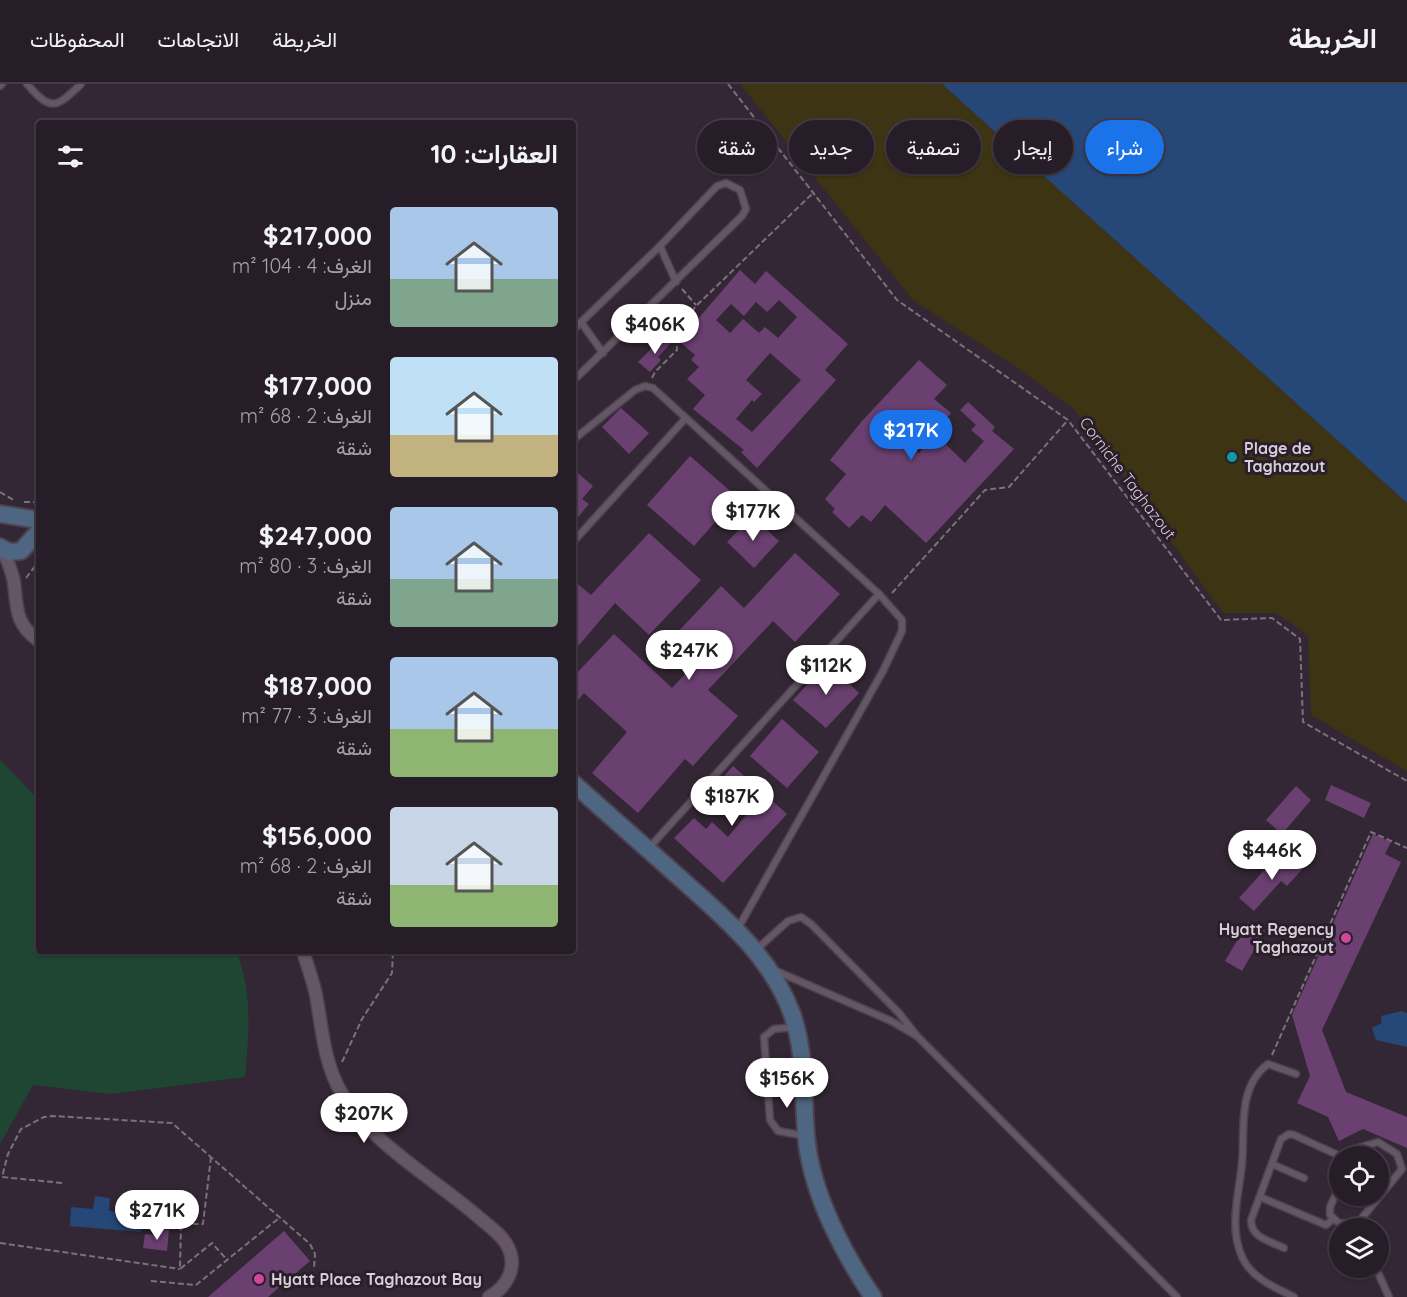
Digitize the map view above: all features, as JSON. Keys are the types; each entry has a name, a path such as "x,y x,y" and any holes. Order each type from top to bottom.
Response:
{"street":[{"path":"1,549 9,552 21,551 36,534 31,527 15,517"},
{"path":"1,549 14,581"},
{"path":"21,551 14,581 15,608 21,622 36,638"},
{"path":"576,786 737,930 771,969 796,1027 802,1062 807,1136 813,1175 848,1254 873,1297"},
{"path":"304,954 333,1074 340,1091 367,1127 503,1239 512,1258 512,1268 505,1285 489,1297"}],"lane":[{"path":"27,84 44,102 54,105 64,101 81,84"},
{"path":"576,327 660,246 717,186 726,183 740,190 746,209 742,216 576,378"},
{"path":"660,246 676,282"},
{"path":"582,322 603,353"},
{"path":"576,438 635,390 649,386 879,594 900,615 903,623 902,631 883,671 737,930"},
{"path":"576,539 685,419"},
{"path":"648,849 879,594"},
{"path":"755,950 788,921 801,917 899,1013 917,1036 1177,1297"},
{"path":"771,969 891,1022 917,1036"},
{"path":"796,1027 774,1029 764,1037 770,1120 778,1131 807,1136"},
{"path":"1294,1297 1258,1277 1246,1265 1240,1250 1235,1221 1244,1109 1252,1086 1268,1064 1296,1074"},
{"path":"1284,1248 1254,1234 1251,1227 1281,1139 1288,1134 1329,1151"},
{"path":"1365,1146 1378,1142 1385,1146"},
{"path":"1389,1148 1402,1164 1399,1174 1389,1187"},
{"path":"1272,1164 1304,1178"},
{"path":"1260,1197 1326,1225 1329,1222"},
{"path":"1364,1218 1374,1206"},
{"path":"1380,1278 1389,1297"}],"path":[{"name":"Corniche Taghazout","path":"728,84 897,300 1068,420 1221,620 1272,618 1300,639 1303,722 1407,781"},
{"path":"649,386 655,372 677,350 676,333 696,306 814,192"},
{"path":"676,282 696,306"},
{"path":"885,600 984,490 1010,487 1068,420"},
{"path":"0,492 17,502 36,502"},
{"path":"1268,1064 1371,832 1407,848"},
{"path":"333,1074 347,1054 362,1019 392,973 393,954"},
{"path":"62,1184 2,1177 8,1154 21,1129 52,1116 172,1123 310,1244 315,1254 314,1268"},
{"path":"180,1269 181,1224 203,1224 211,1157"},
{"path":"151,1281 196,1285 279,1218"},
{"path":"0,1244 180,1269 212,1243 227,1260"}],"green space":[{"path":"0,760 36,797 36,954 237,954 245,982 248,1029 245,1077 111,1094 33,1085 0,1144"}],"sand":[{"name":"Plage de Taghazout","path":"740,84 942,84 993,130 993,174 1042,174 1407,503 1407,771 1311,715 1308,635 1276,613 1223,613 1075,410 1019,369 913,300 812,174 874,174 874,120 789,120 789,145 777,130 777,120 769,120"}],"water":[{"path":"942,84 1407,84 1407,503 1042,174 1073,174 1073,120 993,120 993,130"},
{"path":"1402,1011 1407,1013 1407,1047 1376,1040 1372,1028 1382,1023 1381,1016"},
{"path":"95,1196 110,1198 109,1211 134,1213 136,1198 176,1201 175,1221 143,1218 141,1232 70,1226 71,1207 93,1209"}],"building":[{"path":"740,270 755,284 766,271 848,344 825,370 836,380 757,468 741,452 744,450 693,409 705,395 687,379 699,367 691,360 695,355 679,341","holes":["779,300 797,317 778,338 765,327 759,333 743,319 730,333 716,320 731,304 744,316 756,302 767,312","770,353 801,380 752,432 736,419 752,400 754,402 762,394 746,380"]},
{"path":"664,336 671,343 658,357 661,360 650,372 638,362"},
{"path":"919,360 947,385 934,399 951,413 935,432 910,410 892,430 919,453 935,434 965,463 984,441 971,430 976,425 960,410 968,402 995,427 992,431 1014,449 926,543 885,505 871,522 862,515 849,528 832,512 835,509 825,499 846,474 830,460 862,421"},
{"path":"621,408 649,433 629,454 602,427"},
{"path":"690,456 737,497 694,546 647,505"},
{"path":"576,472 593,486 582,499 589,504 576,519"},
{"path":"752,516 779,541 754,568 727,542"},
{"path":"649,533 701,580 649,635 615,603 576,648 576,582 591,595"},
{"path":"795,553 840,594 795,642 773,621 708,690 738,716 693,766 685,759 638,813 592,773 627,732 584,693 576,702 576,674 614,634 672,688 700,658 675,635 721,586 744,608"},
{"path":"827,663 859,693 826,728 793,700"},
{"path":"782,719 819,752 787,788 750,756"},
{"path":"733,766 787,814 723,883 674,838 694,818 706,829 712,822 728,837 747,814 730,800 722,809 707,796"},
{"path":"1331,785 1371,803 1364,818 1325,800"},
{"path":"1296,786 1311,800 1282,834 1266,820"},
{"name":"Hyatt Regency Taghazout","path":"1373,834 1391,842 1385,854 1401,862 1322,1030 1346,1092 1407,1117 1407,1148 1363,1129 1339,1141 1328,1117 1297,1103 1310,1076 1292,1015"},
{"path":"1290,851 1306,865 1287,886 1281,881 1254,911 1239,898 1267,867 1272,872"},
{"path":"1248,922 1265,931 1242,971 1225,961"},
{"path":"157,1229 169,1230 167,1251 143,1248 145,1234 156,1235"},
{"name":"Hyatt Place Taghazout Bay","path":"284,1231 310,1261 268,1297 208,1297"}],"place":[{"name":"Plage de Taghazout","path":"1232,457"},
{"name":"Hyatt Regency Taghazout","path":"1346,938"},
{"name":"Hyatt Place Taghazout Bay","path":"259,1279"}]}
